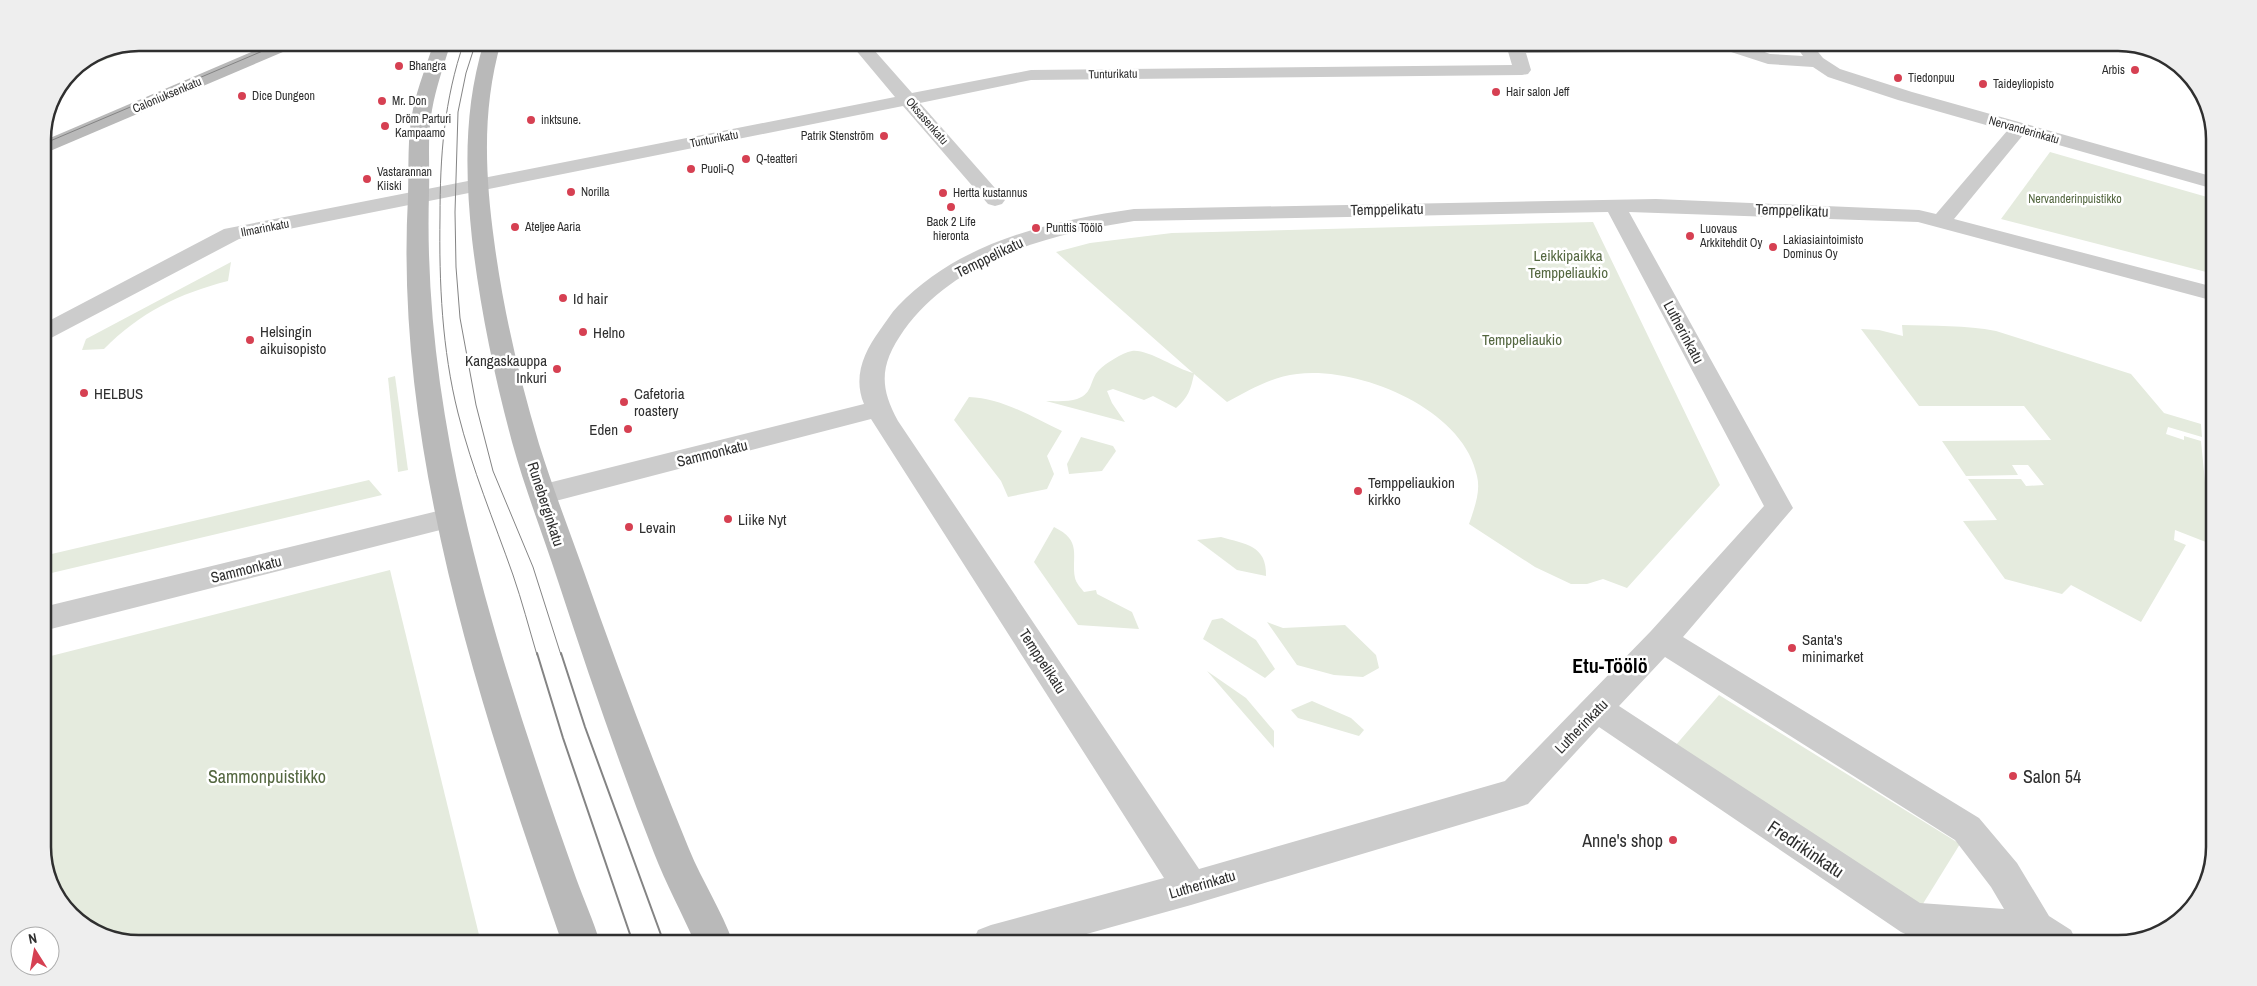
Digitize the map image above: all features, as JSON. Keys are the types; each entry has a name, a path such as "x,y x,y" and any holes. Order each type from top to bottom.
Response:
{"main road":[{"name":"Caloniuksenkatu","path":"52,130 243,51"},
{"name":"Caloniuksenkatu","path":"51,145 269,51"},
{"path":"440,51 421,117 417,198 417,307 425,378 450,518 461,566 517,757 578,935"},
{"name":"Runeberginkatu","path":"490,51 485,68 478,109 476,160 488,280 504,360 526,444 611,694 673,855 710,935"}],"street":[{"name":"Oksasenkatu","path":"865,51 995,200"},
{"name":"Tunturikatu","path":"478,186 1031,75 1522,70 1517,51"},
{"name":"Tunturikatu","path":"1745,51 1768,59 1817,62"},
{"path":"1808,51 1817,62"},
{"name":"Nervanderinkatu","path":"1817,62 1834,73 2206,181"},
{"path":"1942,221 2019,128"},
{"name":"Ilmarinkatu","path":"51,329 232,234 478,186"},
{"name":"Lutherinkatu","path":"1023,935 1516,793 1662,640 1779,508 1615,205"},
{"name":"Temppelikatu","path":"1191,888 895,438 871,390 872,370 882,346 894,325 915,302 943,280 980,258 1031,237 1064,227 1134,215 1664,205 1910,215 1942,221 2206,292"},
{"name":"Sammonkatu","path":"544,494 879,409"},
{"name":"Sammonkatu","path":"51,617 450,518"},
{"name":"Fredrikinkatu","path":"1662,640 1967,829 2004,875 2046,935"},
{"name":"Fredrikinkatu","path":"1598,709 1914,920 2039,935"}],"green space":[{"path":"123,53 93,64 111,56"},
{"name":"Nervanderinpuistikko","path":"2050,152 2206,197 2206,272 2001,219"},
{"name":"Temppeliaukio","path":"1593,222 1720,485 1627,588 1603,579 1587,584 1571,584 1535,567 1469,524 1476,500 1478,482 1468,452 1452,431 1431,412 1405,397 1378,385 1349,377 1322,373 1297,374 1269,381 1227,402 1194,374 1188,393 1176,408 1153,396 1144,400 1113,389 1107,391 1112,403 1125,422 1046,401 1070,401 1077,399 1089,390 1099,370 1114,359 1132,351 1146,353 1193,373 1056,252 1090,243 1172,233"},
{"path":"231,262 228,281 193,292 161,306 131,325 104,349 82,350 86,339"},
{"path":"1902,325 1961,327 1996,331 2131,374 2164,413 2201,424 2202,437 2168,427 2166,434 2184,440 2184,436 2201,441 2206,492 2206,542 2175,530 2174,540 2186,545 2141,622 2071,585 2062,594 2005,579 1963,521 1997,520 1968,479 2021,479 2026,486 2044,485 2028,465 2012,465 2018,475 1966,476 1942,441 2051,440 2024,406 1919,406 1861,329 1879,330 1903,336"},
{"path":"395,376 408,470 398,472 388,378"},
{"path":"969,397 981,398 1005,405 1062,431 1047,456 1054,474 1047,489 1008,497 1001,481 954,420"},
{"path":"1081,437 1113,446 1116,451 1102,471 1069,474 1067,464"},
{"path":"369,480 382,495 51,573 51,554"},
{"path":"1054,527 1063,532 1072,543 1077,584 1084,592 1096,590 1097,594 1132,612 1139,629 1078,625 1034,562"},
{"path":"1221,537 1246,544 1259,552 1263,558 1266,576 1237,570 1197,540"},
{"name":"Sammonpuistikko","path":"390,570 479,935 134,935 111,930 95,923 81,913 66,895 56,875 51,852 51,656"},
{"path":"1222,618 1256,640 1275,669 1265,678 1203,639 1212,620"},
{"path":"1267,622 1283,628 1345,625 1376,655 1379,668 1363,677 1334,675 1297,665"},
{"path":"1207,671 1246,698 1274,731 1274,748"},
{"path":"1719,695 1960,844 1921,907 1675,746"},
{"path":"1312,701 1351,718 1364,730 1359,736 1298,718 1291,710"}],"tram line":[{"path":"51,141 263,51"},
{"path":"461,51 452,85 444,128 440,194 440,266 448,365 464,434 516,585 537,655"},
{"path":"473,51 466,73 458,112 455,212 456,267 460,318 476,405 493,471 533,567 561,655"},
{"path":"537,653 563,738 630,935"},
{"path":"561,653 585,727 661,935"}],"place":[{"name":"Bhangra","path":"399,66"},
{"name":"Arbis","path":"2135,70"},
{"name":"Tiedonpuu","path":"1898,78"},
{"name":"Taideyliopisto","path":"1983,84"},
{"name":"Hair salon Jeff","path":"1496,92"},
{"name":"Dice Dungeon","path":"242,96"},
{"name":"Mr. Don","path":"382,101"},
{"name":"inktsune.","path":"531,120"},
{"name":"Dröm Parturi Kampaamo","path":"385,126"},
{"name":"Patrik Stenström","path":"884,136"},
{"name":"Q-teatteri","path":"746,159"},
{"name":"Puoli-Q","path":"691,169"},
{"name":"Vastarannan Kiiski","path":"367,179"},
{"name":"Norilla","path":"571,192"},
{"name":"Hertta kustannus","path":"943,193"},
{"name":"Back 2 Life hieronta","path":"951,207"},
{"name":"Ateljee Aaria","path":"515,227"},
{"name":"Punttis Töölö","path":"1036,228"},
{"name":"Luovaus Arkkitehdit Oy","path":"1690,236"},
{"name":"Lakiasiaintoimisto Dominus Oy","path":"1773,247"},
{"name":"Id hair","path":"563,298"},
{"name":"Helno","path":"583,332"},
{"name":"Helsingin aikuisopisto","path":"250,340"},
{"name":"Kangaskauppa Inkuri","path":"557,369"},
{"name":"HELBUS","path":"84,393"},
{"name":"Cafetoria roastery","path":"624,402"},
{"name":"Eden","path":"628,429"},
{"name":"Temppeliaukion kirkko","path":"1358,491"},
{"name":"Liike Nyt","path":"728,519"},
{"name":"Levain","path":"629,527"},
{"name":"Santa's minimarket","path":"1792,648"},
{"name":"Salon 54","path":"2013,776"},
{"name":"Anne's shop","path":"1673,840"}],"district":[{"name":"Etu-Töölö","path":"1610,665"}],"park label":[{"name":"Leikkipaikka Temppeliaukio","path":"1568,264"}]}
